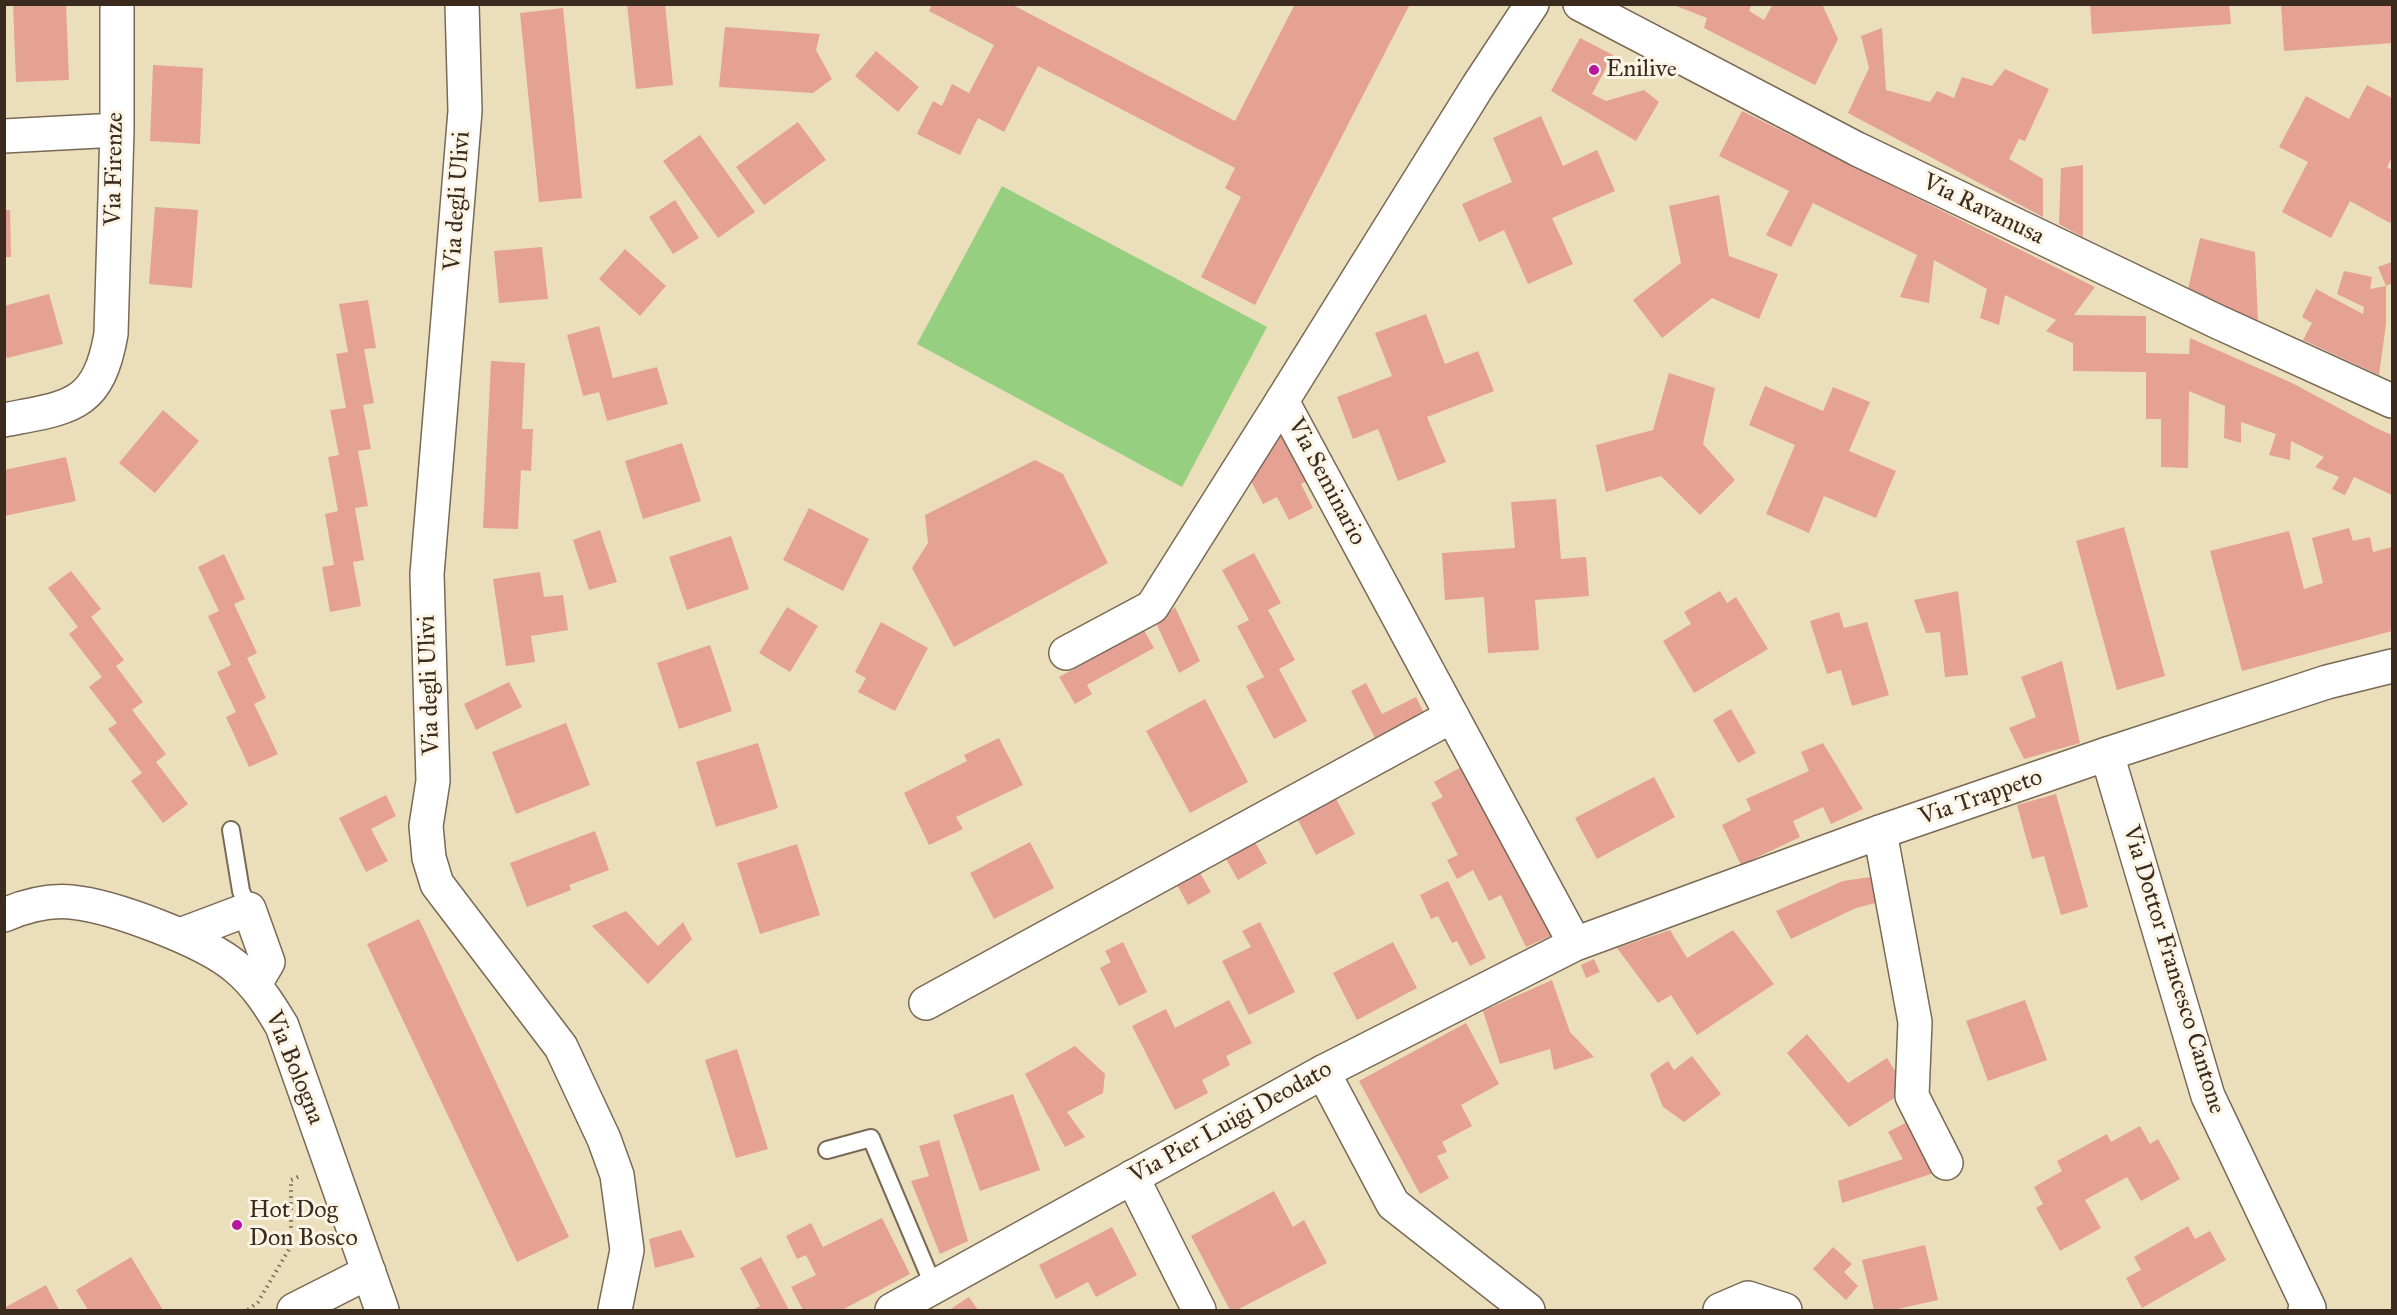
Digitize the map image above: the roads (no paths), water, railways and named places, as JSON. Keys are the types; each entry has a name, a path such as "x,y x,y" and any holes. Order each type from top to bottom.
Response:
{"street":[{"name":"Via Firenze","path":"4,420 61,409 75,403 92,388 105,364 111,334 117,130 117,4"},
{"name":"Via degli Ulivi","path":"462,4 465,111 427,574 433,781 426,826 429,858 437,884 561,1047 604,1139 617,1175 627,1250 615,1311"},
{"name":"Via Seminario","path":"1532,4 1478,86 1282,401 1575,944"},
{"name":"Via Ravanusa","path":"1580,4 1857,149 2218,322 2392,401"},
{"path":"4,136 117,130"},
{"path":"1066,653 1152,607 1282,401"},
{"name":"Via Trappeto","path":"1575,944 1880,832 2107,754 2327,682 2392,666"},
{"path":"926,1003 1452,716"},
{"name":"Via Dottor Francesco Cantone","path":"2107,754 2208,1096 2309,1308 2306,1311"},
{"path":"1880,832 1915,1022 1912,1096 1946,1163"},
{"name":"Via Bologna","path":"4,915 20,908 42,903 72,902 113,911 180,935 210,949 235,966 255,984 282,1026 382,1311"},
{"path":"180,935 249,909 268,962 255,984"},
{"name":"Via Pier Luigi Deodato","path":"892,1311 1323,1072 1575,944"},
{"path":"1323,1072 1393,1204 1528,1311"},
{"path":"1132,1178 1198,1311"},
{"path":"294,1311 369,1272"},
{"path":"1720,1311 1748,1298 1785,1311"}],"lane":[{"path":"231,830 241,891 249,909"},
{"path":"827,1150 871,1138 934,1287"}],"place":[{"name":"Enilive","path":"1594,70"},
{"name":"Hot Dog Don Bosco","path":"237,1225"}]}
